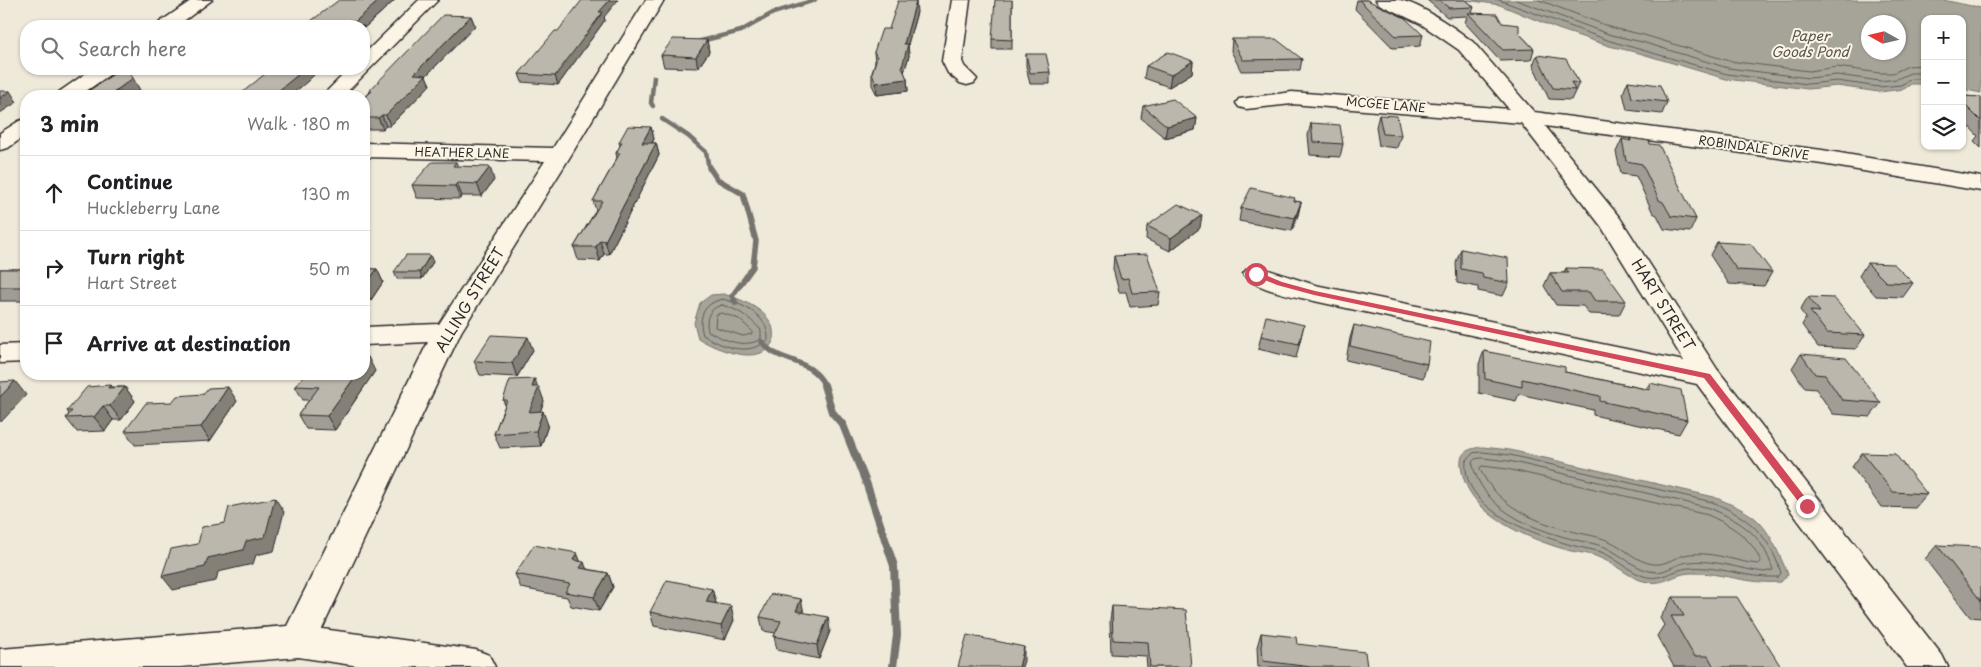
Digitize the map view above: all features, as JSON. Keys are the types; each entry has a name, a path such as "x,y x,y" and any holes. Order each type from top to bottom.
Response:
{"street":[{"path":"175,20 203,0"},
{"path":"370,59 429,0"},
{"name":"ALLING STREET","path":"298,642 447,332 560,155 655,0"},
{"path":"962,0 952,61 955,69 967,79"},
{"name":"HART STREET","path":"1385,0 1410,10 1455,37 1466,46 1527,117 1611,223 1707,376 1929,667"},
{"path":"75,90 96,75"},
{"path":"338,90 354,75"},
{"name":"MCGEE LANE","path":"1246,103 1292,98 1527,117"},
{"name":"ROBINDALE DRIVE","path":"1527,117 1822,157 1981,184"},
{"path":"0,143 20,128"},
{"path":"0,148 20,148"},
{"name":"HEATHER LANE","path":"370,150 560,155"},
{"path":"1256,274 1280,284 1314,293 1707,376"},
{"path":"370,336 447,332"},
{"path":"0,354 20,353"},
{"path":"0,666 298,642 476,667"}],"water":[{"name":"Paper Goods Pond","path":"1467,0 1943,0 1981,8 1981,93 1966,90 1966,15 1921,15 1921,84 1911,84 1904,89 1879,92 1837,86 1808,89 1726,79 1609,46 1558,29 1500,5"},
{"path":"723,294 751,305 769,320 773,330 773,342 766,350 758,354 740,354 712,346 698,338 694,323 700,303 711,295"},
{"path":"1483,447 1510,450 1714,497 1736,506 1756,519 1766,530 1788,574 1781,582 1758,582 1714,574 1691,573 1662,582 1649,582 1635,578 1596,556 1567,550 1534,539 1500,521 1485,510 1473,497 1465,482 1461,460 1464,453 1470,449"}],"building":[{"path":"339,0 380,0 357,20 312,20"},
{"path":"582,0 610,0 599,12 603,12 555,76 519,74 555,31 558,31"},
{"path":"995,0 1012,0 1012,40 992,39"},
{"path":"1359,0 1367,0 1405,18 1423,35 1396,36"},
{"path":"1439,0 1466,0 1474,7 1449,8"},
{"path":"898,1 916,1 904,44 908,44 902,67 907,79 876,83 872,73 877,57 874,52 882,29 889,29"},
{"path":"1468,13 1497,14 1502,23 1519,25 1519,33 1534,49 1503,50"},
{"path":"443,15 471,16 414,74 426,75 386,115 370,118 370,93 372,91 370,90"},
{"path":"673,39 707,40 696,57 661,55"},
{"path":"1232,39 1276,39 1302,59 1243,60"},
{"path":"1168,52 1193,61 1171,75 1146,66"},
{"path":"1026,54 1046,54 1050,72 1030,73"},
{"path":"1537,55 1566,59 1579,83 1571,82 1575,90 1553,88"},
{"path":"112,75 131,75 133,78 117,90 90,90"},
{"path":"264,75 298,75 279,90 245,90"},
{"path":"1628,81 1660,85 1667,102 1632,98"},
{"path":"0,91 10,91 0,98"},
{"path":"1966,96 1981,97 1981,121 1966,106"},
{"path":"1173,99 1197,118 1167,126 1143,106"},
{"path":"1379,115 1397,116 1401,135 1383,134"},
{"path":"1311,123 1340,125 1343,144 1313,142"},
{"path":"628,126 651,127 642,143 656,143 605,241 600,240 596,247 574,247 602,201 593,201 620,153 616,153 622,142 619,142"},
{"path":"1630,138 1649,141 1650,144 1659,145 1696,219 1671,216 1663,202 1659,200 1642,164 1626,161 1622,139 1631,141"},
{"path":"432,162 456,162 453,166 490,167 477,184 457,183 455,186 412,185"},
{"path":"1251,188 1295,198 1294,201 1301,202 1295,218 1241,208"},
{"path":"1178,204 1202,215 1171,238 1147,226"},
{"path":"1717,242 1751,244 1772,272 1737,270"},
{"path":"1461,249 1508,258 1509,283 1483,278 1482,273 1461,269"},
{"path":"1147,254 1160,292 1132,293 1128,278 1121,279 1114,256"},
{"path":"406,255 430,255 420,272 394,272"},
{"path":"1867,263 1894,264 1913,283 1886,282"},
{"path":"1566,268 1603,269 1626,301 1595,301 1589,292 1562,292 1550,273 1569,273"},
{"path":"0,269 20,269 20,287 0,287"},
{"path":"370,269 377,269 370,279"},
{"path":"1808,297 1834,298 1865,335 1827,333 1810,311 1820,312"},
{"path":"1266,316 1304,325 1299,344 1261,336"},
{"path":"1354,325 1430,342 1427,364 1350,346"},
{"path":"491,335 528,337 512,363 474,361"},
{"path":"1484,351 1565,367 1565,372 1650,390 1650,383 1681,390 1687,420 1600,401 1600,396 1522,379 1522,387 1485,379"},
{"path":"1801,354 1846,358 1881,403 1842,400 1825,375 1815,374"},
{"path":"535,379 532,387 539,387 529,412 543,411 536,431 494,434 507,400 503,400 510,380"},
{"path":"300,380 353,380 327,416 298,415 319,387 295,386"},
{"path":"15,381 0,397 0,382"},
{"path":"110,385 108,388 125,387 110,406 103,406 94,417 66,418 72,411 67,411 87,387"},
{"path":"228,387 201,427 125,431 146,403 172,402 177,396 203,394 208,388"},
{"path":"1862,453 1895,454 1927,494 1893,492"},
{"path":"275,498 265,537 246,541 243,550 208,558 205,567 162,576 171,549 198,544 202,527 225,523 229,507"},
{"path":"534,545 577,553 573,560 584,562 580,568 608,573 594,597 565,592 570,584 515,574"},
{"path":"1937,545 1978,547 1981,550 1981,601"},
{"path":"667,580 712,589 706,602 731,606 721,626 650,612"},
{"path":"771,594 801,599 796,611 828,617 817,645 774,636 781,621 760,617"},
{"path":"1673,597 1737,597 1781,667 1714,667 1708,656 1694,656 1671,616 1684,616"},
{"path":"1112,606 1186,610 1191,667 1150,667 1148,642 1113,640"},
{"path":"1261,633 1296,637 1297,644 1365,652 1367,667 1311,667 1263,661"},
{"path":"967,635 1024,647 1019,667 958,667"}],"waterway":[{"path":"697,42 741,31 773,13 815,0"},
{"path":"653,106 651,103 654,77"},
{"path":"662,119 688,136 706,152 709,169"},
{"path":"709,167 717,179 743,194 756,241 753,267 732,296 736,303"},
{"path":"762,342 776,354 811,370 819,376 825,386"},
{"path":"824,385 832,412 843,425 867,485 894,566 897,635 893,667"}],"route":[{"path":"1256,274 1280,284 1314,293 1707,376 1807,506"}]}
